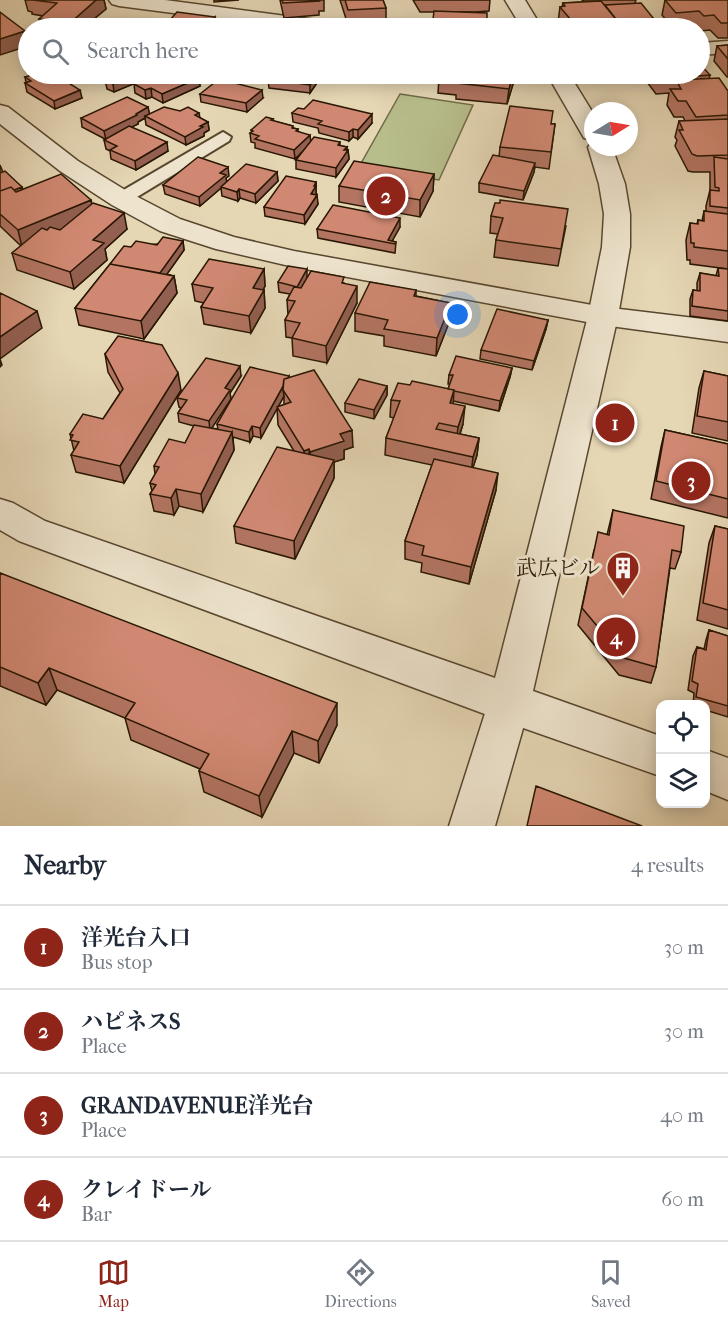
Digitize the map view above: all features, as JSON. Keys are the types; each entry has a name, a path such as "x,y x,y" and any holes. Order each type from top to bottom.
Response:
{"street":[{"path":"119,0 259,10 291,18"},
{"path":"515,0 526,18"},
{"path":"710,48 728,47"},
{"path":"564,84 584,118"},
{"path":"0,112 69,166 121,199 170,225 271,254 603,316 728,332"},
{"path":"472,826 509,704 603,316 616,248 617,214 612,184 603,156"},
{"path":"0,513 32,531 509,704 656,755"},
{"path":"710,773 728,779"}],"lane":[{"path":"121,199 223,137"}],"green space":[{"path":"400,94 473,105 439,180 359,167"}],"building":[{"path":"33,0 96,0 76,18 40,18 57,3"},
{"path":"282,0 318,0 319,1 283,3"},
{"path":"345,0 383,0 386,8 348,10"},
{"path":"665,0 728,0 728,23 721,23 714,15 704,16 699,11 676,13"},
{"path":"601,1 615,18 569,18 560,7 565,6 563,3"},
{"path":"641,3 653,18 615,18 605,5"},
{"path":"434,11 487,13 487,18 433,18"},
{"path":"0,12 18,26 18,33 0,39"},
{"path":"177,12 214,18 172,18"},
{"path":"728,45 728,59 717,46"},
{"path":"710,78 719,78 728,91 728,115 696,117 686,101 678,101 670,89 681,89 678,84 710,84"},
{"path":"27,84 70,84 80,90 54,101"},
{"path":"134,84 185,84 162,94 151,88 145,90"},
{"path":"213,84 239,84 262,90 246,103 200,94"},
{"path":"466,84 510,84 509,89"},
{"path":"127,97 148,107 104,131 81,118"},
{"path":"313,100 372,114 358,130 353,129 349,132 318,124 322,121 292,113 298,108 304,109"},
{"path":"510,106 553,111 551,124 555,124 551,152 500,147"},
{"path":"164,107 180,111 188,107 199,113 195,115 208,122 185,137 145,116"},
{"path":"266,117 293,126 292,128 298,129 296,131 310,135 294,150 255,139 259,136 250,133 253,131 251,130"},
{"path":"728,119 728,155 697,156 692,154 679,130 683,130 679,121"},
{"path":"129,126 167,142 135,161 110,150 117,146 104,140"},
{"path":"314,137 340,142 338,145 347,147 344,150 348,150 336,168 296,160"},
{"path":"493,155 535,163 524,191 479,183"},
{"path":"198,157 228,167 220,173 226,175 199,197 163,185"},
{"path":"714,157 728,159 728,208 710,206 710,190 719,191 719,188 715,187"},
{"path":"354,161 434,174 420,200 339,186"},
{"path":"246,164 277,172 255,194 221,187"},
{"path":"5,171 22,187 14,190 11,187 0,191 0,173"},
{"path":"61,174 91,200 18,230 0,214 0,191 11,187 16,192"},
{"path":"286,176 316,182 311,194 317,195 304,215 264,207"},
{"path":"500,200 568,209 561,249 496,240 503,218 491,216 495,203 500,203"},
{"path":"93,203 124,213 93,240 104,243 70,272 12,253 42,228 47,230 50,227 60,230"},
{"path":"333,205 400,218 388,240 396,242 395,244 317,229"},
{"path":"704,211 728,214 728,251 694,247 694,243 691,243 690,223 698,224 698,220 704,221"},
{"path":"163,237 183,241 160,273 110,264 124,246 131,247 136,241 157,245"},
{"path":"209,259 264,269 253,288 264,290 249,316 201,307 213,288 192,284"},
{"path":"110,264 174,276 141,321 75,308"},
{"path":"288,266 307,269 297,287 278,282"},
{"path":"718,268 728,269 728,311 692,306 693,290 700,291 700,273 719,276"},
{"path":"311,271 344,277 342,283 357,286 326,346 292,338 300,323 285,320 295,301 287,300 294,287 301,288"},
{"path":"370,282 416,290 414,296 451,303 437,338 384,329 388,320 355,313"},
{"path":"0,293 37,311 0,337"},
{"path":"497,309 548,320 534,361 481,350"},
{"path":"118,336 162,345 178,373 120,466 71,455 79,442 70,440 73,435 70,434 83,414 103,419 123,389 105,354"},
{"path":"456,356 512,368 500,401 448,389 453,375 449,375"},
{"path":"206,358 240,366 225,388 230,390 209,421 178,413 187,400 177,398"},
{"path":"250,367 289,376 284,379 283,386 260,428 252,426 249,432 217,424"},
{"path":"314,370 352,430 340,434 344,441 310,452 309,449 304,451 277,407 291,402 283,390 284,379"},
{"path":"704,371 728,376 728,422 697,416"},
{"path":"359,379 387,386 374,410 345,403"},
{"path":"412,381 454,390 450,403 465,406 458,427 439,423 436,429 479,438 473,457 386,438 400,401 391,400 398,383 410,385"},
{"path":"194,425 232,432 201,494 176,489 171,498 150,494 156,485 150,483 159,467 154,466 169,439 185,443"},
{"path":"665,430 728,444 728,499 656,481"},
{"path":"277,447 334,460 294,541 234,526"},
{"path":"434,459 498,473 471,567 422,555 424,546 405,541"},
{"name":"武広ビル","path":"613,510 684,526 681,552 672,550 656,667 624,658 582,608 598,532 609,535"},
{"path":"715,526 728,529 728,610 703,603"},
{"path":"0,573 337,703 318,741 292,731 259,796 199,771 209,754 125,718 135,703 49,668 38,683 0,667"},
{"path":"709,630 728,636 728,706 696,697 698,684 692,681 697,647 706,650"},
{"path":"536,786 642,826 527,826"}],"place":[{"name":"ハピネスS","path":"386,196"},
{"name":"洋光台入口","path":"615,423"},
{"name":"GRANDAVENUE洋光台","path":"691,481"},
{"name":"武広ビル","path":"623,597"},
{"name":"クレイドール","path":"616,637"}]}
